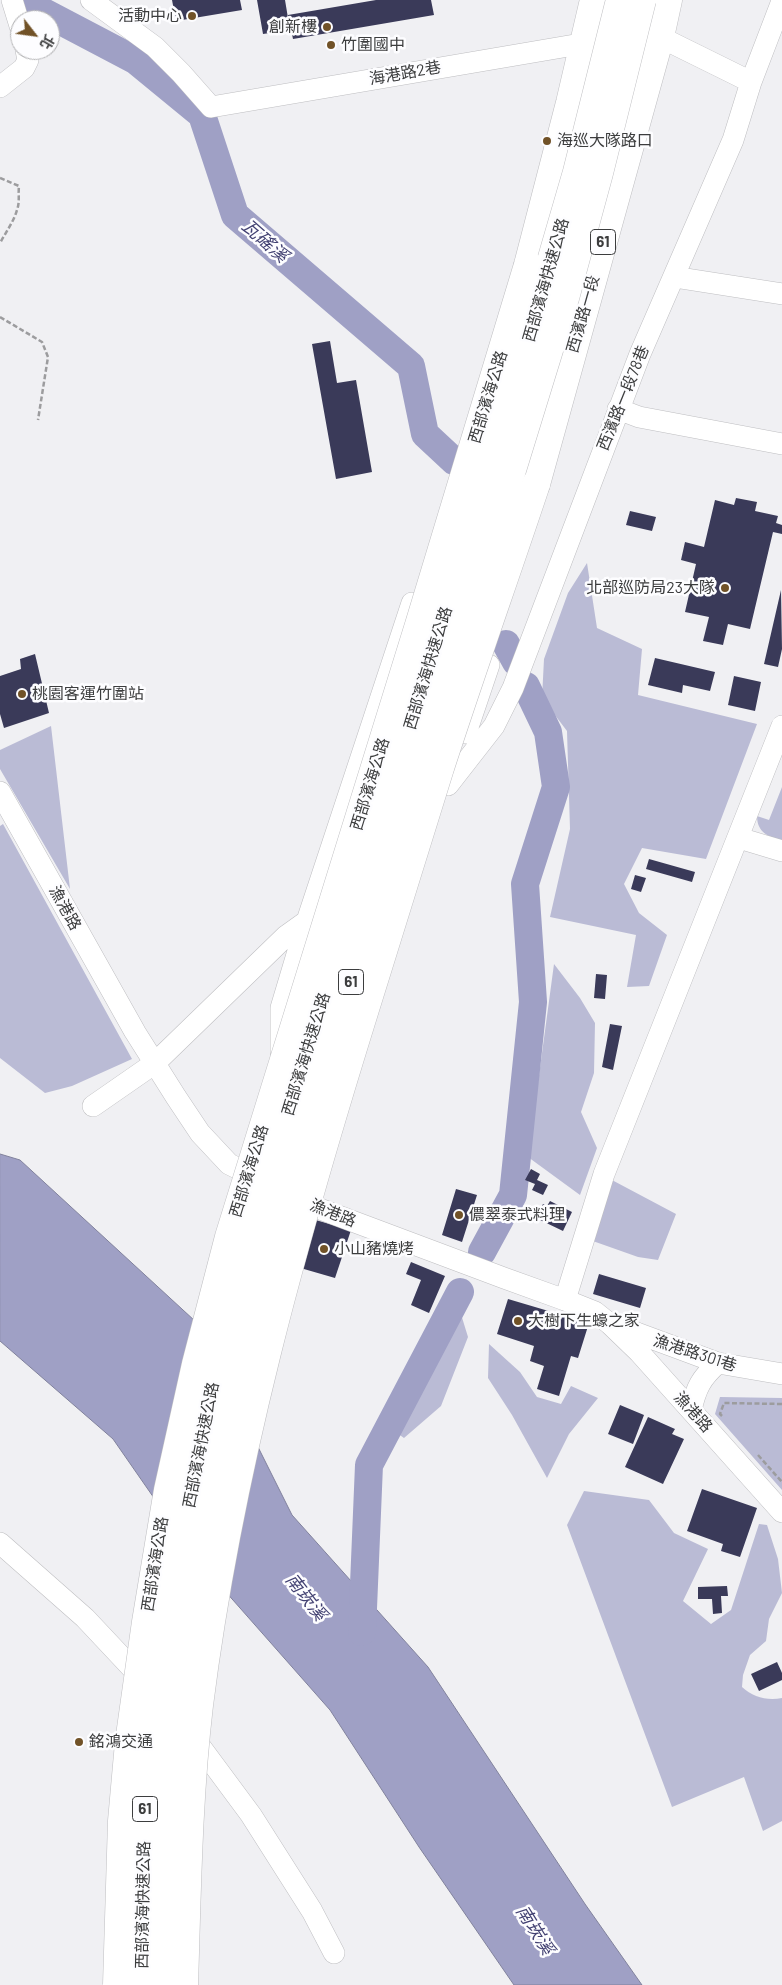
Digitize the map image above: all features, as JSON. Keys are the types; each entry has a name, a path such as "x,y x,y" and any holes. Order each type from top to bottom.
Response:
{"main road":[{"name":"61","path":"528,265 570,103 594,0"},
{"name":"西部濱海快速公路","path":"141,1985 141,1910 146,1785 165,1635 208,1398 277,1148 497,447 577,172 620,0"},
{"name":"西部濱海快速公路","path":"163,1985 163,1919 171,1776 185,1636 214,1478 250,1327 346,1001 565,298 599,173 642,0"},
{"name":"西濱路一段","path":"536,484 660,37 668,0"},
{"name":"西部濱海公路","path":"117,1985 122,1821 129,1743 161,1527 196,1364 228,1237 413,644 528,265"},
{"name":"61","path":"184,1985 188,1843 199,1706 224,1549 255,1402 292,1255 344,1076 440,769 536,484"}],"street":[{"name":"海港路2巷","path":"91,0 155,47 211,107 584,42 660,37"},
{"name":"西濱路一段78巷","path":"448,785 494,726 512,688 618,409 733,140 751,82 782,1"},
{"path":"660,37 751,82"},
{"path":"0,87 24,68 28,60"},
{"path":"257,1178 282,1091 281,1008 418,582 460,463 508,313 528,265"},
{"path":"674,277 782,294"},
{"path":"618,409 639,417 782,444"},
{"path":"294,1196 321,1100 373,1004 522,568 536,484"},
{"path":"566,1300 604,1174 782,726"},
{"name":"漁港路","path":"0,792 155,1063 200,1132 229,1164 320,1209 595,1312 639,1352 782,1512"},
{"path":"739,838 782,851"},
{"path":"93,1106 155,1063 286,936 308,921"},
{"name":"漁港路301巷","path":"610,1324 718,1363 782,1374"},
{"path":"691,1410 695,1391 705,1374 718,1363"},
{"path":"0,1543 85,1618 186,1727 251,1815 312,1911 334,1953"}],"path":[{"path":"0,178 19,186 19,200 17,212 0,243"},
{"path":"0,317 42,342 48,357 38,420"},
{"path":"726,1421 720,1414 724,1403 782,1404"},
{"path":"757,1455 782,1482"}],"shaded area":[{"path":"587,563 597,628 642,649 638,695 757,724 706,859 642,848 624,884 639,913 667,935 649,986 627,987 636,935 550,917 570,829 567,731 542,698 544,659 568,593"},
{"path":"51,726 70,889 0,769 0,750"},
{"path":"782,787 782,841 772,838 761,830 757,816 769,820"},
{"path":"3,824 132,1059 72,1086 45,1093 0,1058 0,826"},
{"path":"554,964 580,998 595,1023 594,1073 581,1112 597,1148 580,1195 528,1157"},
{"path":"610,1179 676,1214 658,1260 638,1257 590,1240"},
{"path":"460,1311 468,1337 441,1406 404,1438 394,1431"},
{"path":"489,1344 520,1372 537,1397 561,1404 571,1386 598,1398 569,1434 547,1478 512,1415 488,1378"},
{"path":"720,1397 782,1398 782,1490 715,1414"},
{"path":"584,1491 649,1500 674,1533 708,1549 683,1601 711,1624 731,1610 759,1524 767,1525 778,1559 782,1593 769,1619 766,1641 750,1655 743,1675 742,1687 761,1697 771,1699 782,1698 782,1821 763,1831 744,1777 672,1807 567,1525"}],"water":[{"name":"南崁溪","path":"0,1154 20,1160 195,1321 292,1515 428,1667 585,1904 642,1985 514,1985 419,1847 330,1710 195,1557 113,1439 0,1341"}],"building":[{"name":"活動中心","path":"172,0 240,0 242,10 176,21"},
{"path":"257,0 285,0 290,30 263,34"},
{"name":"創新樓","path":"376,0 431,0 434,15 293,39 288,15"},
{"path":"330,341 337,383 356,380 372,472 336,479 312,344"},
{"name":"北部巡防局23大隊","path":"736,498 757,502 755,511 778,516 776,523 782,525 782,534 773,532 750,629 728,624 723,645 703,641 709,617 685,612 696,564 681,560 685,542 704,547 715,500 734,505"},
{"path":"630,511 656,517 652,531 626,525"},
{"path":"781,590 782,649 778,667 764,664"},
{"name":"桃園客運竹圍站","path":"35,654 49,713 4,728 0,714 0,676 21,669 20,659"},
{"path":"655,658 715,672 710,691 683,685 682,693 648,685"},
{"path":"734,676 761,682 755,711 728,705"},
{"path":"649,859 695,872 692,882 646,869"},
{"path":"635,875 646,878 641,892 631,889"},
{"path":"596,974 607,975 605,999 594,998"},
{"path":"610,1024 622,1026 613,1070 602,1067"},
{"path":"531,1169 540,1174 537,1180 548,1185 543,1195 532,1190 535,1184 525,1180"},
{"name":"儂翠泰式料理","path":"456,1189 477,1195 462,1242 442,1235"},
{"path":"550,1201 572,1212 563,1231 536,1218 543,1204 547,1206"},
{"name":"小山豬燒烤","path":"312,1219 351,1230 335,1278 297,1267"},
{"path":"411,1262 445,1276 429,1313 411,1305 421,1280 406,1274"},
{"path":"599,1274 646,1288 640,1308 593,1294"},
{"path":"508,1299 589,1323 578,1358 571,1356 559,1396 537,1389 544,1366 530,1361 534,1346 497,1334"},
{"path":"620,1405 644,1415 633,1444 608,1434"},
{"path":"648,1417 675,1429 672,1434 684,1439 663,1484 625,1467"},
{"path":"702,1489 757,1508 740,1557 721,1551 723,1544 687,1531"},
{"path":"727,1586 728,1596 721,1596 722,1613 713,1614 712,1599 698,1599 698,1587"},
{"path":"777,1662 782,1673 782,1680 759,1691 751,1674"}],"waterway":[{"name":"瓦磘溪","path":"21,0 135,60 202,115 235,215 411,366 425,434 454,461"},
{"path":"506,644 516,662"},
{"path":"482,1252 513,1195 533,1002 525,884 556,787 548,732 526,686"},
{"path":"362,1632 369,1465 460,1292"}],"place":[{"name":"活動中心","path":"192,16"},
{"name":"創新樓","path":"327,27"},
{"name":"竹圍國中","path":"331,45"},
{"name":"海巡大隊路口","path":"547,141"},
{"name":"北部巡防局23大隊","path":"725,588"},
{"name":"桃園客運竹圍站","path":"22,694"},
{"name":"儂翠泰式料理","path":"459,1215"},
{"name":"小山豬燒烤","path":"324,1249"},
{"name":"大樹下生蠔之家","path":"518,1321"},
{"name":"銘鴻交通","path":"79,1742"}]}
